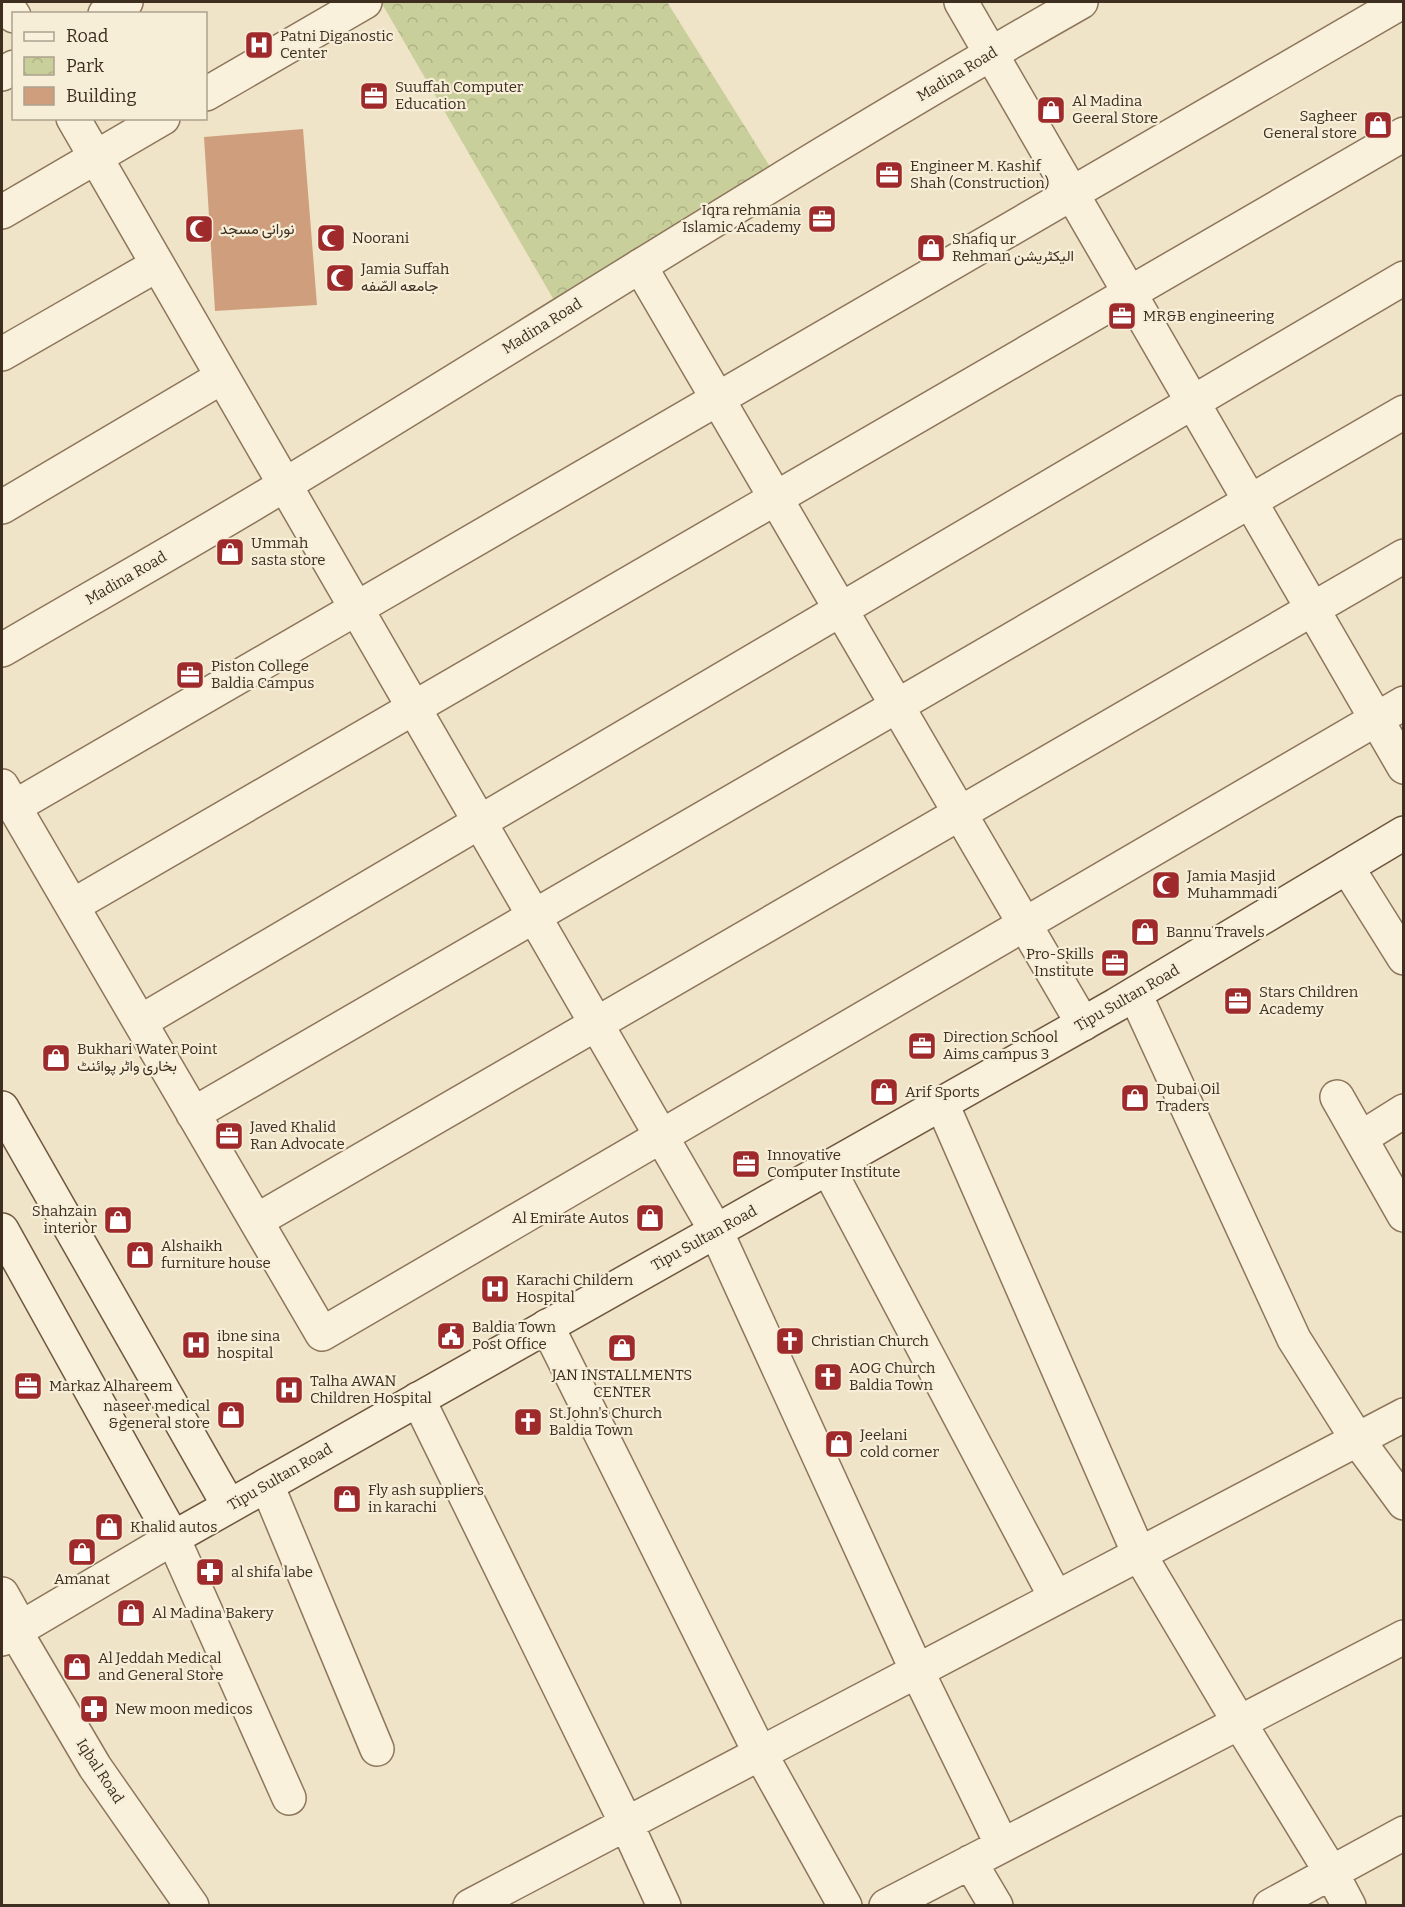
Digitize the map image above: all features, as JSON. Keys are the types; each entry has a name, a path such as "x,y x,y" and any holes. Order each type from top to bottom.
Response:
{"street":[{"path":"108,12 126,2"},
{"path":"207,93 365,2"},
{"path":"961,2 1404,767"},
{"name":"Madina Road","path":"2,650 284,485 990,53 1081,2"},
{"path":"1402,2 356,608 8,796 322,1334 1404,703"},
{"path":"73,120 716,1231 917,1671 1002,1845"},
{"path":"2,212 160,120"},
{"path":"72,906 1404,134"},
{"path":"2,354 157,265"},
{"path":"640,266 1083,1024"},
{"path":"140,1022 1404,278"},
{"path":"2,507 222,377"},
{"path":"194,1114 1404,412"},
{"path":"256,1221 1404,556"},
{"name":"Tipu Sultan Road","path":"12,1633 229,1506 1083,1024 1404,833"},
{"path":"1347,867 1404,958"},
{"path":"1135,994 1294,1339 1357,1439 1404,1503"},
{"path":"1337,1097 1404,1215"},
{"path":"942,1104 1139,1554 1349,1905"},
{"path":"1361,1138 1404,1111"},
{"path":"5,1124 229,1506"},
{"path":"828,1168 1056,1598"},
{"path":"2,1230 173,1538 289,1798"},
{"path":"547,1326 760,1753 845,1905"},
{"path":"418,1399 664,1905"},
{"path":"470,1905 1404,1415"},
{"path":"267,1485 377,1749"},
{"name":"Iqbal Road","path":"2,1594 12,1633 95,1767 192,1905"},
{"path":"886,1905 1404,1637"},
{"path":"1270,1905 1404,1833"},
{"path":"970,1862 996,1905"}],"green space":[{"path":"381,2 667,2 779,181 562,314"}],"building":[{"path":"303,129 317,305 215,311 204,137"}],"place":[{"name":"Patni Diganostic Center","path":"259,45"},
{"name":"Suuffah Computer Education","path":"374,96"},
{"name":"Al Madina Geeral Store","path":"1051,110"},
{"name":"Sagheer General store","path":"1378,125"},
{"name":"Engineer M. Kashif Shah (Construction)","path":"889,175"},
{"name":"Iqra rehmania Islamic Academy","path":"822,219"},
{"name":"نورانی مسجد","path":"199,229"},
{"name":"Noorani","path":"331,238"},
{"name":"Shafiq ur Rehman الیکٹریشن","path":"931,248"},
{"name":"Jamia Suffah جامعه الصّفه","path":"340,278"},
{"name":"MR&B engineering","path":"1122,316"},
{"name":"Ummah sasta store","path":"230,552"},
{"name":"Piston College Baldia Campus","path":"190,675"},
{"name":"Jamia Masjid Muhammadi","path":"1166,885"},
{"name":"Bannu Travels","path":"1145,932"},
{"name":"Pro-Skills Institute","path":"1115,963"},
{"name":"Stars Children Academy","path":"1238,1001"},
{"name":"Direction School Aims campus 3","path":"922,1046"},
{"name":"Bukhari Water Point بخاری واٹر پوائنٹ","path":"56,1058"},
{"name":"Arif Sports","path":"884,1092"},
{"name":"Dubai Oil Traders","path":"1135,1098"},
{"name":"Javed Khalid Ran Advocate","path":"229,1136"},
{"name":"Innovative Computer Institute","path":"746,1164"},
{"name":"Al Emirate Autos","path":"650,1218"},
{"name":"Shahzain interior","path":"118,1220"},
{"name":"Alshaikh furniture house","path":"140,1255"},
{"name":"Karachi Childern Hospital","path":"495,1289"},
{"name":"Baldia Town Post Office","path":"451,1336"},
{"name":"Christian Church","path":"790,1341"},
{"name":"ibne sina hospital","path":"196,1345"},
{"name":"JAN INSTALLMENTS CENTER","path":"622,1348"},
{"name":"AOG Church Baldia Town","path":"828,1377"},
{"name":"Markaz Alhareem","path":"28,1386"},
{"name":"Talha AWAN Children Hospital","path":"289,1390"},
{"name":"naseer medical &general store","path":"231,1415"},
{"name":"St.John's Church Baldia Town","path":"528,1422"},
{"name":"Jeelani cold corner","path":"839,1444"},
{"name":"Fly ash suppliers in karachi","path":"347,1499"},
{"name":"Khalid autos","path":"109,1527"},
{"name":"Amanat","path":"82,1552"},
{"name":"al shifa labe","path":"210,1572"},
{"name":"Al Madina Bakery","path":"131,1613"},
{"name":"Al Jeddah Medical and General Store","path":"77,1667"},
{"name":"New moon medicos","path":"94,1709"}]}
